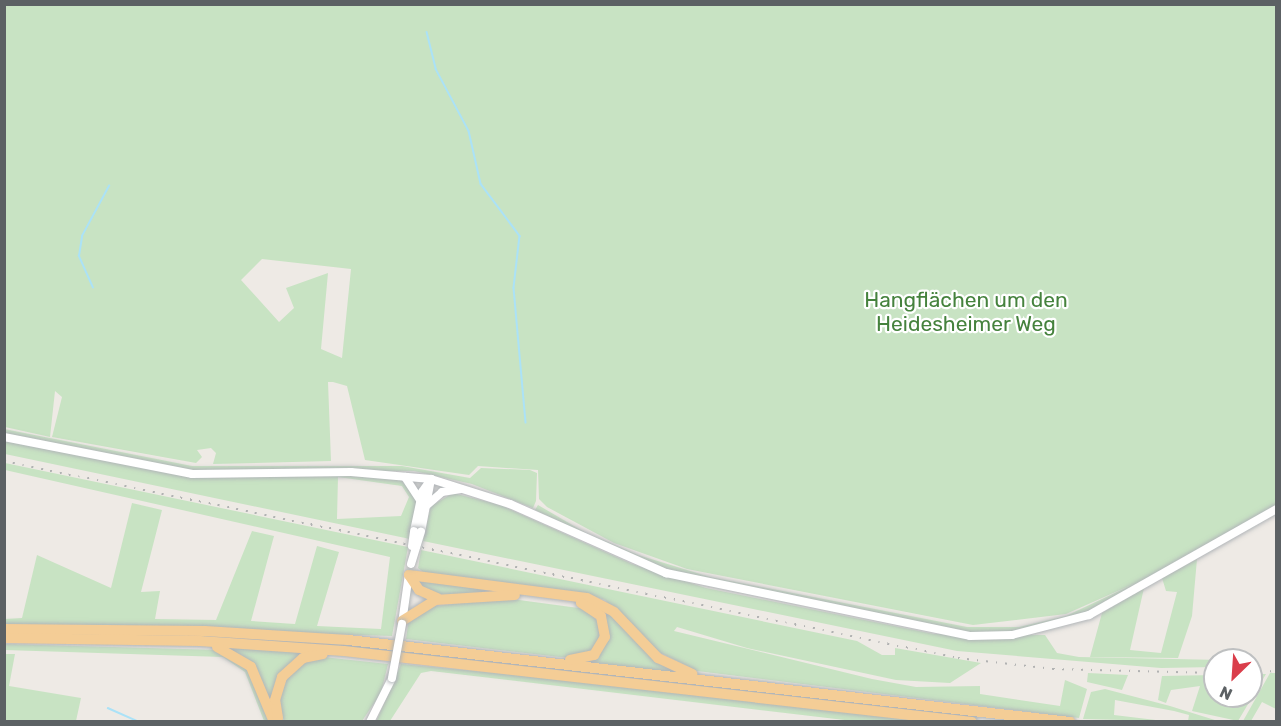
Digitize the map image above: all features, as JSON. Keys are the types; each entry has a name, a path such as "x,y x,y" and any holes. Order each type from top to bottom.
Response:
{"highway":[{"path":"410,570 419,590 443,599"},
{"path":"410,570 587,598 615,612 669,665 720,682"},
{"path":"402,622 420,605 443,599 537,596 584,604 601,616 605,637 594,655 522,659"},
{"path":"4,629 204,631 522,659 1070,722"},
{"path":"4,638 200,641 344,651 972,722"},
{"path":"200,641 233,652 250,667 273,722"},
{"path":"279,722 276,693 290,667 311,655 344,651"}],"main road":[{"path":"4,437 192,474 398,474 431,479 476,491 666,573 970,636 1012,635 1089,615 1276,509"},
{"path":"398,474 416,488 423,505"},
{"path":"370,722 392,678 410,570 423,505 431,479"},
{"path":"423,505 449,490 476,491"}],"green space":[{"name":"Hangflächen um den Heidesheimer Weg","path":"5,5 1276,5 1276,506 1086,613 1014,632 969,633 690,576 638,560 535,510 538,505 586,533 638,555 710,577 967,627 1019,627 1066,616 1138,582 1066,614 973,625 687,569 614,543 547,507 539,499 538,470 478,466 469,475 365,460 347,386 333,382 328,382 331,461 213,464 216,453 211,448 197,450 202,457 196,463 52,437 62,397 55,391 50,437 5,427","holes":["262,259 351,269 342,358 321,349 328,273 286,288 294,308 279,322 241,280"]},
{"path":"4,429 192,466 402,466 470,478 481,468 530,470 537,473 536,501 533,508 472,484 414,471 191,471 5,434"},
{"path":"4,441 197,478 338,475 401,480 417,498 410,539 5,454","holes":["338,477 402,486 409,497 401,516 337,519"]},
{"path":"5,463 408,547 392,636 5,624 4,619 22,618 37,555 111,588 132,503 162,510 141,592 160,591 155,619 216,620 252,531 274,536 251,621 295,624 317,546 339,552 317,626 381,629 390,557 5,470"},
{"path":"453,493 500,505 632,564 706,588 934,634 1045,635 1057,653 1079,657 1203,660 1203,667 1161,668 957,651 423,541 431,506"},
{"path":"421,550 857,641 882,655 895,655 895,648 981,663 950,683 896,680 747,648 677,627 674,631 872,679 916,687 980,686 980,694 1060,706 1065,680 1087,689 1079,718 697,671 653,649 605,600 585,593 426,574 418,568"},
{"path":"1197,559 1192,616 1178,658 1090,657 1102,613 1144,588 1130,650 1161,653 1177,592 1166,591 1162,578"},
{"path":"418,580 520,591 444,595 421,588"},
{"path":"505,598 586,609 601,625 599,647 576,657 560,657 406,639 409,618 427,607"},
{"path":"602,606 677,673 582,661 603,649"},
{"path":"5,644 219,650 249,669 270,721 264,721 245,672 223,657 5,650"},
{"path":"226,647 310,653 285,669 275,715 246,659"},
{"path":"5,654 15,654 9,686 81,698 76,721 5,721"},
{"path":"323,657 388,664 381,693 362,721 284,721 279,702 284,681 298,664"},
{"path":"401,664 930,721 853,721 431,671 421,673 390,721 376,722"},
{"path":"1088,673 1128,675 1122,690 1087,682"},
{"path":"1270,673 1276,673 1276,709 1263,702 1263,685"},
{"path":"1203,675 1203,708 1246,708 1238,721 1192,711 1200,686 1171,690 1166,703 1158,700 1162,676"},
{"path":"1105,689 1218,721 1188,721 1189,715 1115,700 1114,715 1164,721 1083,719 1091,692"},
{"path":"1250,708 1259,708 1251,721 1243,721"}],"waterway":[{"path":"427,32 436,69 469,131 481,184 520,236 514,288 526,422"},
{"path":"93,288 79,256 82,236 109,186"},
{"path":"108,708 140,722"}],"railway":[{"path":"4,461 958,658 1053,669 1203,673"},
{"path":"1263,672 1276,671"}]}
